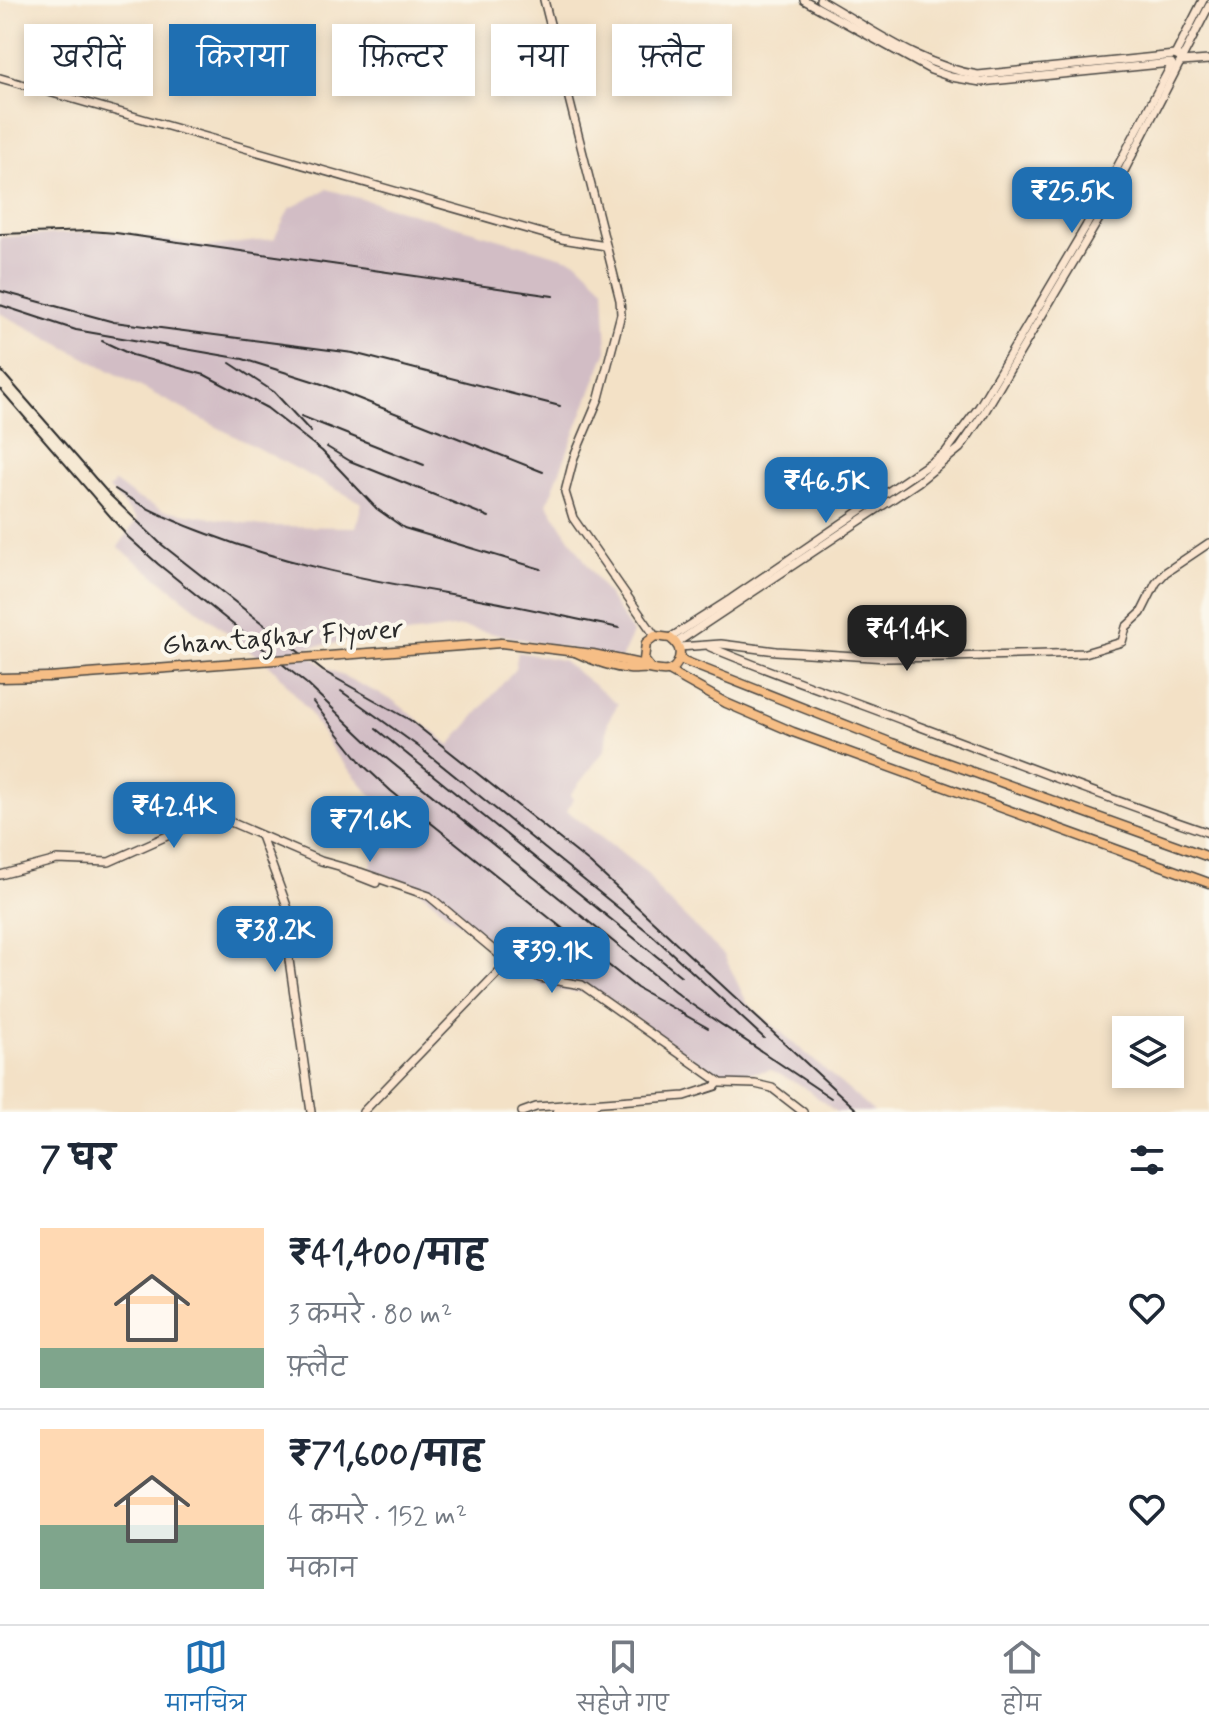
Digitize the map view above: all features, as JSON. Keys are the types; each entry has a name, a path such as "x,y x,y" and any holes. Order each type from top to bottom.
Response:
{"main road":[{"path":"648,667 643,654 646,643 655,636 675,643 679,659"},
{"name":"Ghantaghar Flyover","path":"0,681 501,643 575,652"},
{"path":"575,652 648,667 662,673 669,671 679,659"},
{"path":"575,652 591,660 630,670 648,667"},
{"path":"622,661 643,654"},
{"path":"679,659 892,743 1209,857"},
{"path":"669,671 726,703 782,728 1209,883"}],"street":[{"path":"544,0 621,314 599,398 574,457 564,498 573,518 655,636"},
{"path":"804,0 836,13"},
{"path":"820,0 851,22 919,56 956,71 978,75 1209,60"},
{"path":"675,643 915,479 957,446 985,407 1103,202 1203,0"},
{"path":"1175,61 1209,6"},
{"path":"0,78 562,239 606,246"},
{"path":"675,643 887,658 1088,653 1122,642 1126,627 1141,613 1156,583 1166,572 1209,543"},
{"path":"704,644 803,686 1209,833"},
{"path":"0,875 57,860 109,862 210,818 219,817 342,868 429,896 508,962 540,978 589,989 720,1082 772,1088 803,1112"},
{"path":"261,836 291,917 289,960 311,1112"},
{"path":"363,1112 508,962"},
{"path":"522,1112 536,1107 589,1102 611,1106 685,1096 720,1082"},
{"path":"557,1112 590,1108 596,1104"},
{"path":"611,1106 618,1112"}],"shaded area":[{"path":"327,189 577,261 604,287 607,350 547,504 633,633 621,659 461,627 300,648 327,668 394,701 450,745 515,669 518,652 562,660 618,704 608,721 605,750 570,795 573,799 567,811 648,874 659,892 724,955 747,1003 874,1112 836,1112 804,1087 771,1070 719,1077 602,994 553,990 522,975 417,888 371,869 378,803 334,752 308,710 276,671 118,547 137,520 109,489 115,482 135,497 163,510 262,526 356,527 362,503 0,313 0,237 112,231 207,247 274,239 289,209"}],"railway":[{"path":"0,234 116,233 553,296"},
{"path":"0,291 114,322 353,353 560,406"},
{"path":"0,305 76,330 243,359 322,384 543,472"},
{"path":"102,341 132,355 205,375 267,408 322,451 377,509 404,528 541,569"},
{"path":"230,363 274,392 311,432"},
{"path":"0,369 110,495 161,544 323,671 410,720 590,863 859,1112"},
{"path":"0,389 128,537 158,564 307,684 375,749 688,1002 831,1098"},
{"path":"301,416 424,465"},
{"path":"327,447 350,461 489,517"},
{"path":"115,489 148,509 184,525 300,563 619,628"},
{"path":"341,691 419,747 652,935 764,1038"},
{"path":"313,702 363,765 391,791 637,988 708,1028"},
{"path":"376,729 681,976"}]}
